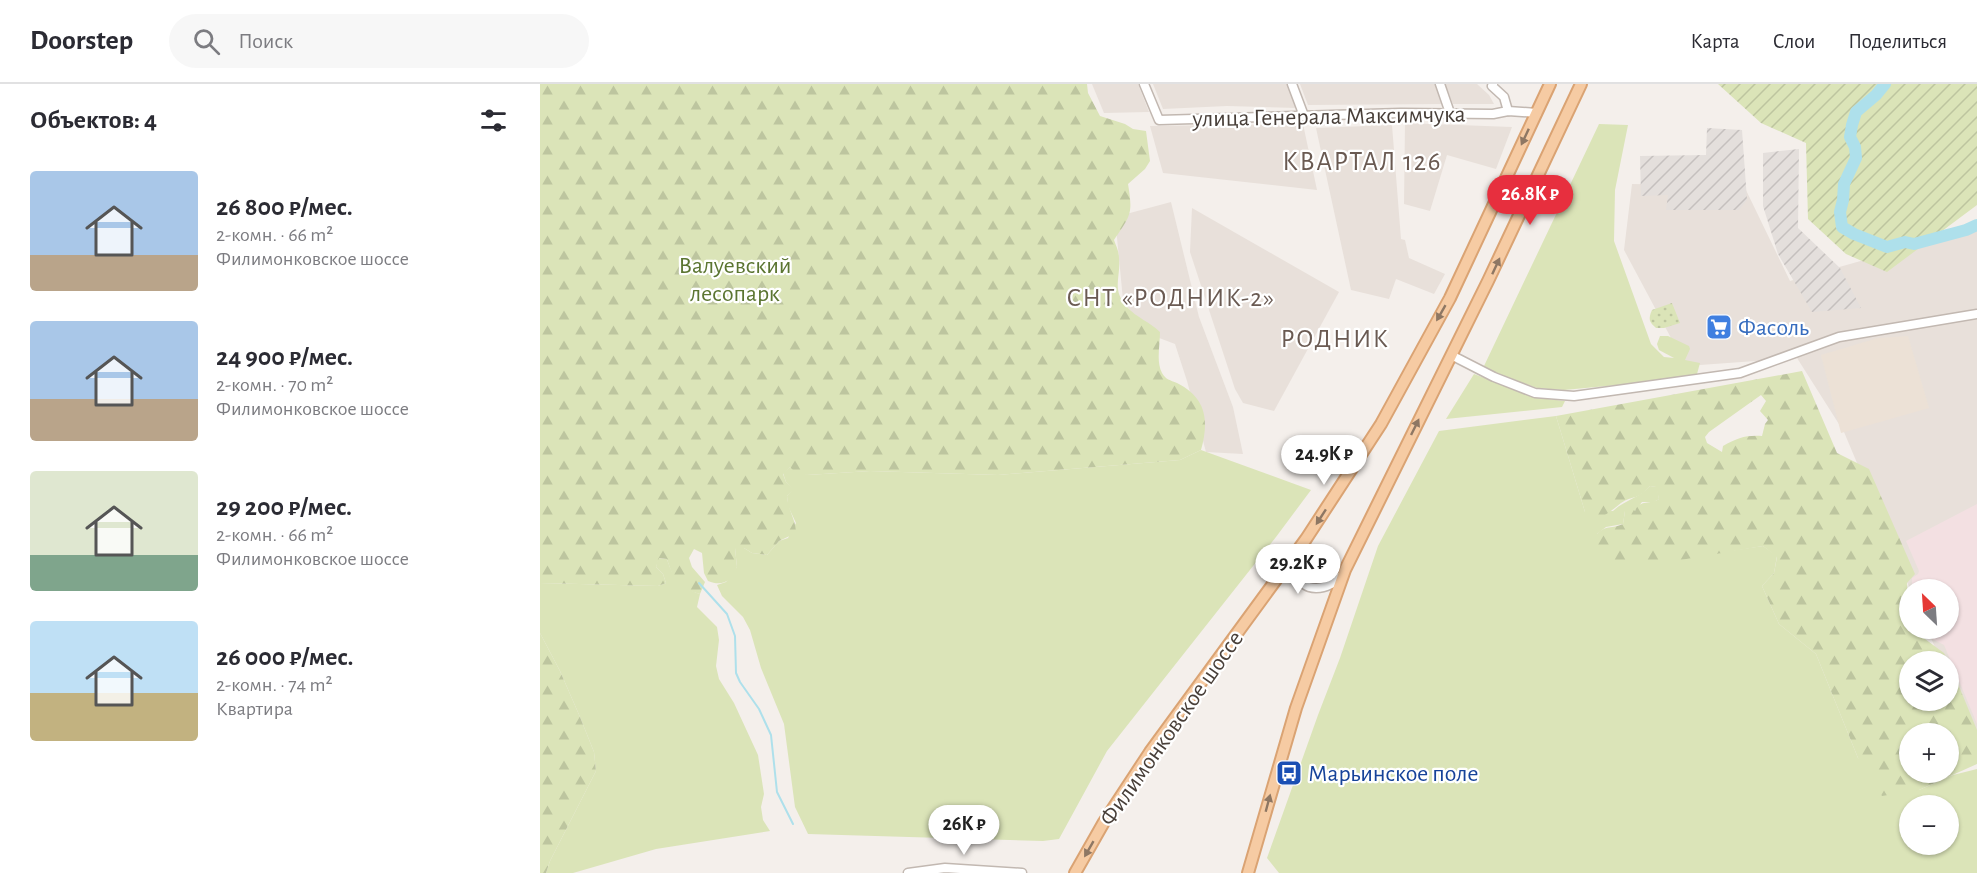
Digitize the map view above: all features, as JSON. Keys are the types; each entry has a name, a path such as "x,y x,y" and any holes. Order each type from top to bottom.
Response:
{"main road":[{"name":"Филимонковское шоссе","path":"1075,873 1104,822 1151,750 1306,539 1381,424 1450,297 1550,84"},
{"path":"1248,873 1296,708 1345,570 1488,280 1581,84"}],"street":[{"name":"улица Генерала Максимчука","path":"1144,84 1159,120 1493,114 1508,111 1537,113"},
{"path":"1292,84 1304,116"},
{"path":"1440,84 1450,113"},
{"path":"1492,85 1504,97 1508,111"},
{"path":"1450,355 1494,377 1535,393 1574,396 1740,373 1839,337 1977,314"},
{"path":"1306,539 1297,564 1297,573 1301,581 1319,588 1330,586 1337,582 1345,570"},
{"path":"1252,860 1254,873"},
{"path":"908,873 945,868 1022,873"}],"shaded area":[{"path":"1092,84 1138,84 1149,112 1104,113"},
{"path":"1153,84 1288,84 1297,108 1227,106 1163,109"},
{"path":"1300,84 1437,84 1445,104 1308,105"},
{"path":"1445,84 1477,84 1489,95 1494,104 1453,104"},
{"path":"1405,123 1512,127 1496,169 1447,155 1430,211 1404,204"},
{"path":"1303,124 1317,190 1163,173 1150,126"},
{"path":"1392,125 1401,239 1405,240 1409,258 1445,274 1434,294 1396,279 1389,299 1351,290 1316,128"},
{"path":"1707,128 1742,130 1747,200 1739,210 1666,210 1668,195 1641,196 1640,156 1706,155"},
{"path":"1799,149 1798,228 1840,268 1861,308 1812,312 1778,254 1763,206 1763,153"},
{"path":"1632,184 1744,186 1790,281 1977,228 1977,745 1959,703 1959,651 1937,651 1931,639 1959,639 1959,579 1906,579 1844,432 1797,358 1686,366 1624,250"},
{"path":"1171,202 1199,317 1233,407 1243,454 1206,452 1175,344 1146,333 1123,300 1115,217"},
{"path":"1192,208 1339,292 1274,411 1243,403 1235,389 1190,252"},
{"path":"1908,336 1929,408 1841,433 1821,355 1878,338"},
{"path":"1977,504 1977,724 1959,681 1959,651 1947,651 1944,645 1932,639 1959,639 1959,579 1912,579 1919,571 1906,541"}],"green space":[{"name":"Валуевский лесопарк","path":"540,84 1087,84 1088,93 1100,116 1133,129 1146,131 1150,161 1145,169 1128,184 1129,214 1114,240 1119,255 1119,295 1127,307 1160,332 1159,359 1160,369 1164,375 1187,389 1200,403 1205,420 1201,450 1180,460 998,475 870,471 807,475 797,474 790,467 783,474 786,482 794,490 787,496 796,533 779,541 767,555 752,553 744,548 735,548 737,567 726,582 708,581 704,573 702,553 694,549 689,558 692,567 705,582 700,594 681,586 674,578 667,559 659,558 656,567 663,574 666,583 658,586 540,583"},
{"path":"1718,84 1977,84 1977,205 1887,272 1846,254 1808,219 1806,143 1761,123"},
{"path":"1599,124 1628,125 1615,190 1614,241 1651,344 1664,357 1674,358 1659,350 1657,344 1660,336 1668,336 1689,346 1685,360 1700,363 1697,374 1671,380 1564,390 1537,388 1495,373 1484,366"},
{"path":"1672,303 1680,323 1656,328 1650,320 1652,310"},
{"path":"1802,371 1837,453 1869,469 1915,574 1911,579 1899,579 1899,639 1925,639 1941,651 1899,651 1899,711 1959,711 1959,686 1977,730 1977,764 1959,772 1959,723 1899,723 1899,783 1935,783 1919,790 1882,796 1858,758 1816,654 1779,624 1762,586 1774,573 1777,557 1763,546 1645,566 1599,559 1593,539 1604,529 1623,524 1625,511 1630,507 1635,511 1642,504 1659,499 1656,487 1650,486 1642,494 1621,503 1599,518 1595,519 1585,512 1556,416","holes":["1761,395 1766,401 1760,411 1768,420 1762,436 1737,439 1723,446 1722,452 1707,443 1705,437 1709,432"]},
{"path":"1474,374 1538,398 1565,401 1562,407 1446,419"},
{"path":"1556,416 1585,512 1613,511 1650,486 1657,487 1659,499 1654,502 1642,502 1635,511 1625,511 1623,524 1606,527 1597,534 1709,554 1763,546 1777,556 1774,573 1762,586 1779,624 1816,654 1858,758 1899,780 1899,783 1906,783 1919,790 1935,783 1959,783 1959,774 1977,769 1977,873 1279,873 1267,858 1378,546 1439,431"},
{"path":"1201,450 1311,490 1107,751 1059,839 1043,841 808,834 795,807 784,724 761,668 750,630 743,617 722,596 717,585 726,582 737,567 735,548 744,548 752,553 767,555 779,541 788,538 796,523 788,506 787,496 793,490 786,482 783,473 790,467 807,475 870,471 998,475 1180,460"},
{"path":"658,558 667,559 678,581 687,589 700,594 697,607 717,627 719,640 716,666 719,679 734,703 758,755 764,794 761,807 763,820 770,831 656,849 573,873 546,873 596,771 594,752 580,717 540,633 540,583 658,586 666,583 663,574 656,567"},
{"path":"540,633 580,717 594,752 596,771 546,873 540,873"}],"waterway":[{"path":"1885,84 1856,112 1852,125 1850,137 1855,147 1856,158 1844,184 1840,212 1842,227 1887,247 1905,242 1914,244 1977,225"},
{"path":"699,583 727,614 735,636 736,673 759,709 771,735 777,792 793,824"}],"place":[{"name":"Фасоль","path":"1719,327"},
{"name":"Марьинское поле","path":"1289,773"}],"district":[{"name":"КВАРТАЛ 126","path":"1362,161"},
{"name":"СНТ «РОДНИК-2»","path":"1171,297"},
{"name":"РОДНИК","path":"1335,338"}]}
